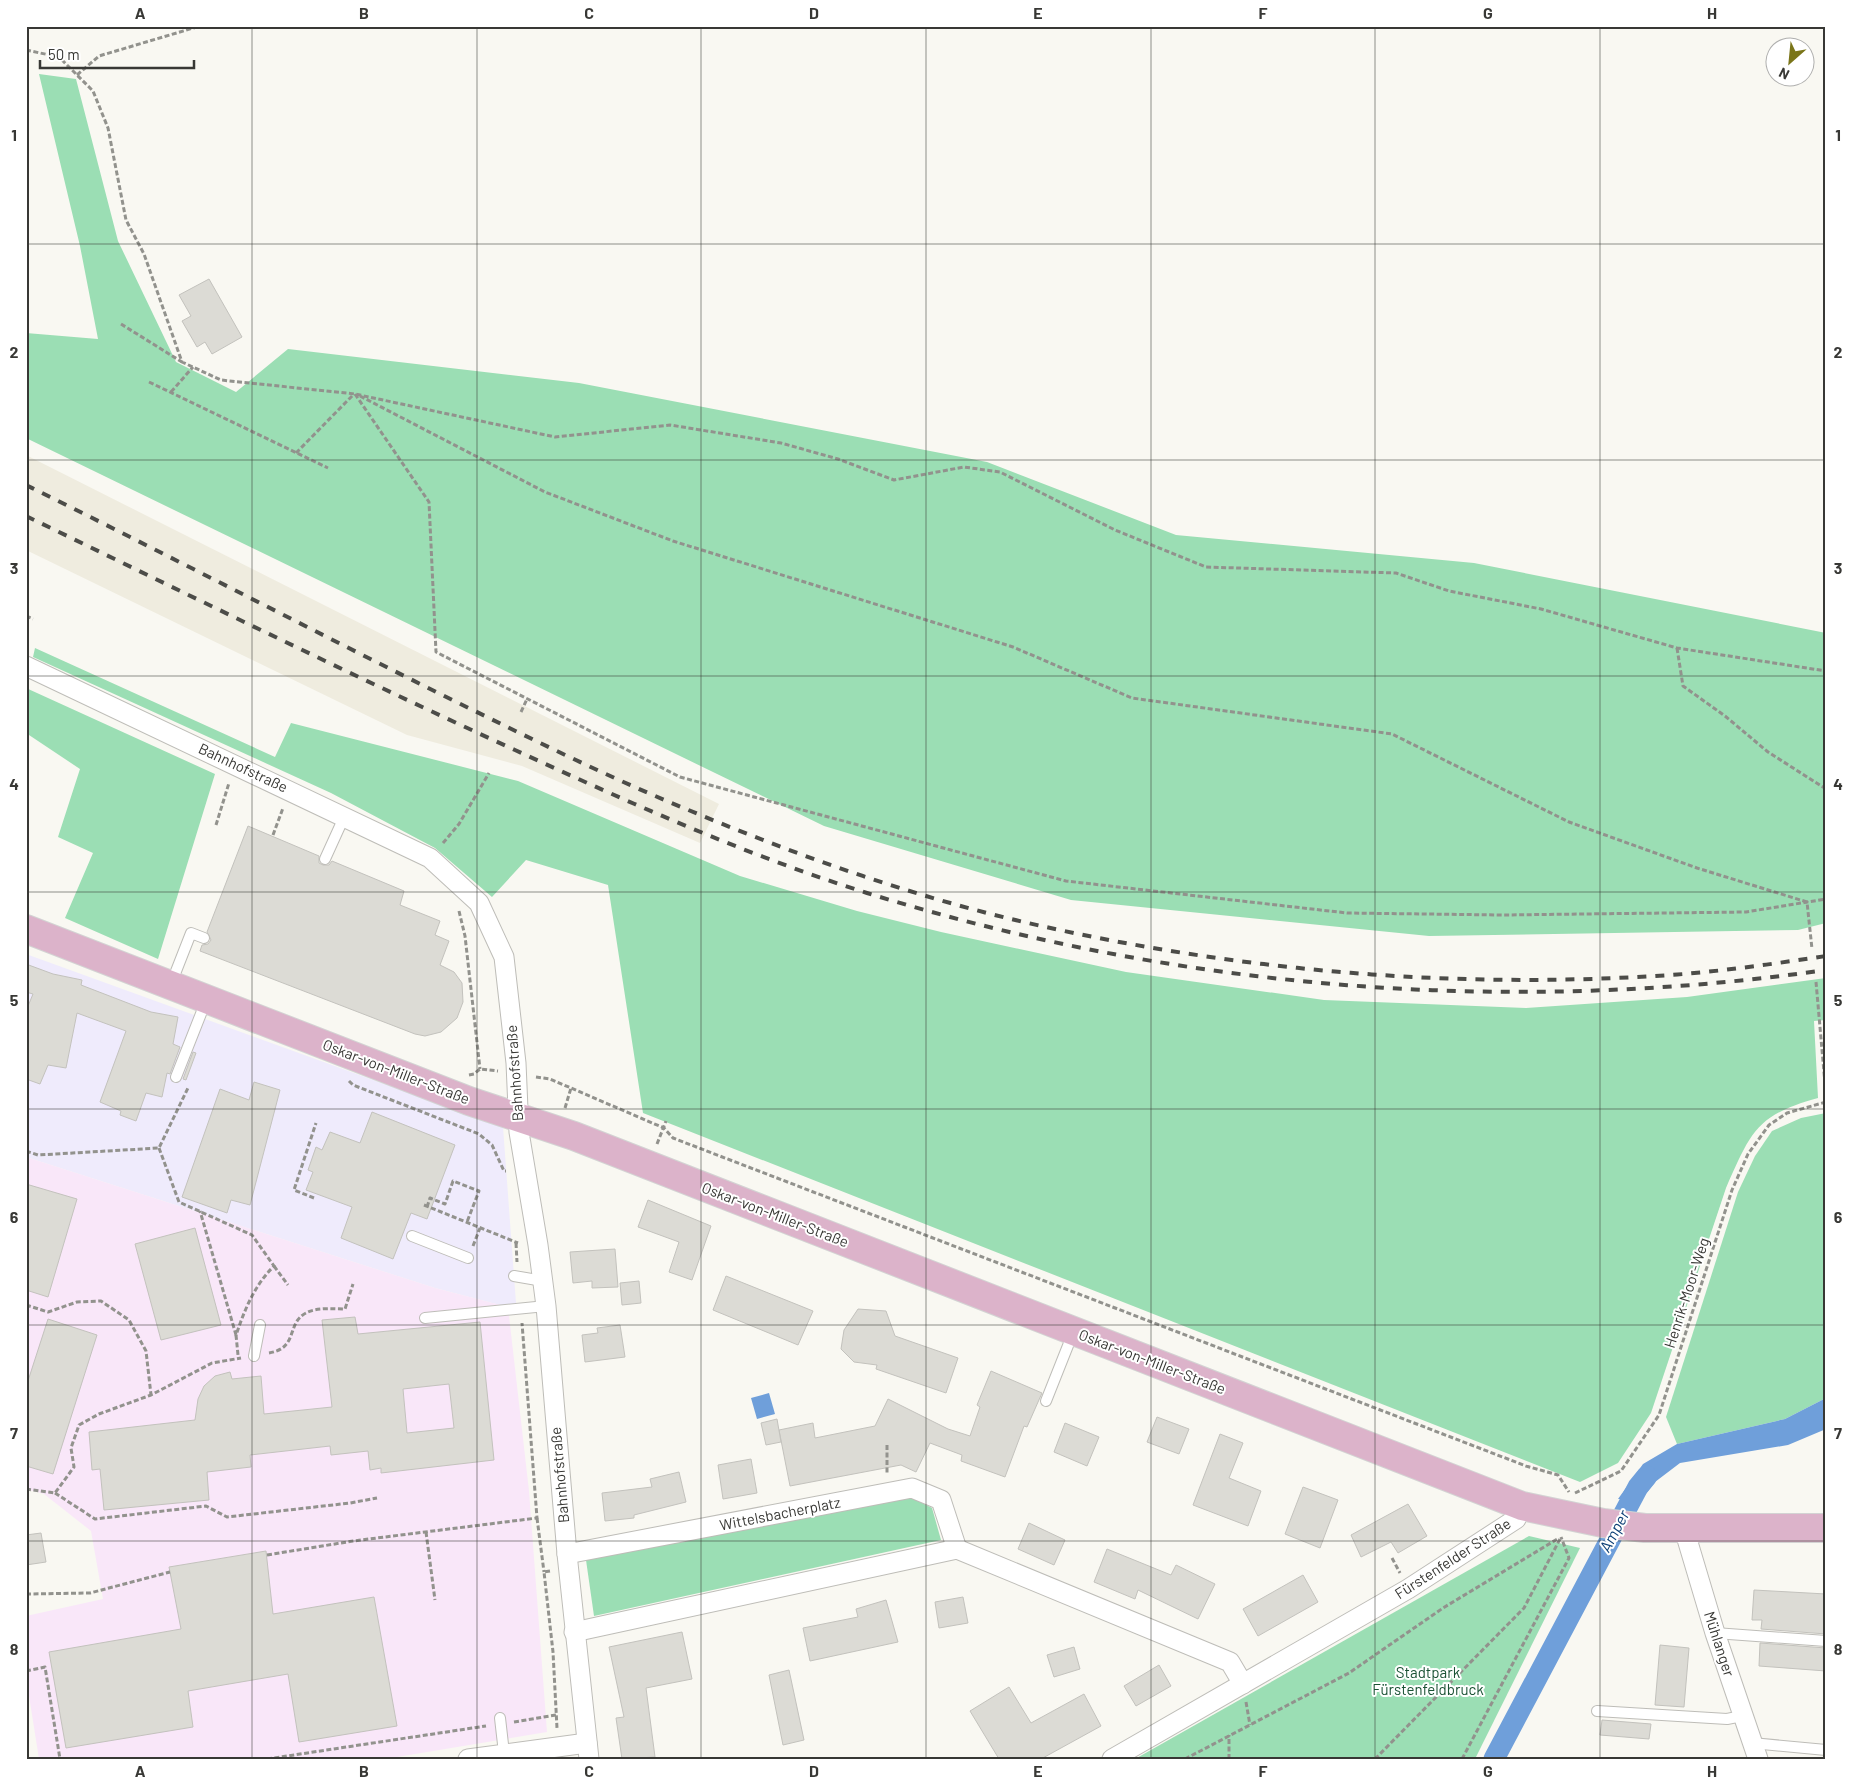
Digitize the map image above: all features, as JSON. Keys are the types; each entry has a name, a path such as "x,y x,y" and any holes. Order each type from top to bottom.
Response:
{"main road":[{"name":"Oskar-von-Miller-Straße","path":"26,929 518,1118 574,1136 1522,1506"},
{"name":"Fürstenfelder Straße","path":"1522,1506 1602,1523 1645,1528 1826,1528"}],"street":[{"name":"Bahnhofstraße","path":"26,666 430,858 479,903 504,957 517,1074 518,1118 546,1306 566,1554 588,1751"},
{"name":"Wittelsbacherplatz","path":"566,1554 912,1488 940,1500 957,1550"},
{"name":"Fürstenfelder Straße","path":"1112,1759 1408,1589 1516,1519 1522,1506"},
{"name":"Mühlanger","path":"1684,1529 1715,1633 1755,1751"},
{"path":"574,1632 957,1550 1230,1662 1243,1684"},
{"path":"468,1759 558,1746 588,1751"}],"lane":[{"path":"325,858 344,816"},
{"path":"171,985 191,933 204,938"},
{"path":"176,1077 206,999"},
{"path":"412,1236 468,1258"},
{"path":"514,1276 543,1281"},
{"path":"425,1318 546,1306"},
{"path":"254,1356 260,1325"},
{"path":"1046,1401 1074,1332"},
{"path":"1715,1633 1826,1641"},
{"path":"1597,1711 1727,1719 1742,1716"},
{"path":"501,1721 504,1753"},
{"path":"1755,1751 1826,1750"}],"path":[{"path":"77,75 99,56 200,26"},
{"path":"26,50 60,57 93,91 108,128 126,220 144,254 182,362"},
{"path":"121,324 182,362 221,380 355,394 555,437 670,425 781,443 838,459 894,480 964,467 1000,472 1115,530 1206,567 1396,572 1449,591 1541,609 1677,648 1826,671"},
{"path":"170,392 193,367"},
{"path":"150,382 328,468"},
{"path":"296,453 355,394"},
{"path":"355,394 429,502 436,652 680,777 1066,881 1347,913 1502,915 1746,912 1826,899"},
{"path":"355,394 545,492 673,541 1013,646 1132,698 1392,734 1570,822 1697,868 1807,902"},
{"path":"26,616 33,619"},
{"path":"1677,648 1683,686 1725,716 1768,752 1826,789"},
{"path":"521,712 527,699"},
{"path":"430,858 459,824 490,773"},
{"path":"220,778 238,787"},
{"path":"216,825 229,783"},
{"path":"274,804 292,812"},
{"path":"273,836 283,808"},
{"path":"1807,902 1812,949"},
{"path":"458,909 465,936 480,1069"},
{"path":"1816,982 1824,1046 1826,1095"},
{"name":"Henrik-Moor-Weg","path":"517,1074 550,1079 664,1128 673,1138 1526,1466 1558,1475 1570,1495 1621,1471 1659,1415 1732,1190 1748,1154 1769,1125 1787,1114 1826,1102"},
{"path":"190,1084 159,1148 179,1202 252,1234 288,1285"},
{"path":"314,1198 294,1190 316,1123"},
{"path":"26,1151 38,1155 159,1148"},
{"path":"467,1222 479,1191 454,1181 445,1204 430,1198 426,1206 516,1242 538,1245"},
{"path":"200,1211 236,1335 238,1358"},
{"path":"236,1335 247,1304 260,1280 274,1266"},
{"path":"55,1493 74,1467 71,1448 79,1425 98,1414 151,1395 212,1363 279,1352 290,1342 295,1325 305,1313 319,1309 345,1309 353,1284"},
{"path":"26,1305 48,1312 77,1302 102,1301 129,1320 146,1352 151,1395"},
{"path":"887,1445 887,1493"},
{"path":"534,1476 537,1518 553,1652 558,1746"},
{"path":"26,1489 55,1493 95,1519 206,1506 227,1517 350,1503 377,1498"},
{"path":"267,1555 353,1540 537,1518"},
{"path":"426,1532 435,1600"},
{"path":"1185,1759 1349,1674 1443,1608 1561,1537"},
{"path":"1375,1759 1524,1608 1561,1537"},
{"path":"1462,1759 1569,1558 1561,1537"},
{"path":"544,1572 556,1570"},
{"path":"26,1594 90,1593 170,1572"},
{"path":"26,1671 45,1667 60,1759"},
{"path":"267,1759 501,1721 556,1715"},
{"path":"1229,1735 1229,1759"}],"shaded area":[{"path":"26,455 719,804 700,843 522,766 407,735 26,550"},
{"path":"26,954 503,1127 516,1303 508,1307 435,1288 26,1157"},
{"path":"26,1157 435,1288 508,1307 529,1491 547,1732 385,1759 39,1759 26,1677 26,1616 103,1599 91,1531 44,1494 26,1489"}],"green space":[{"path":"39,74 76,79 118,241 176,362 236,392 288,349 579,383 987,462 1176,535 1474,563 1826,633 1826,923 1798,930 1429,936 1071,900 824,826 26,438 26,333 98,339 80,246"},
{"path":"35,648 275,757 291,723 518,781 740,876 857,911 941,932 1126,972 1324,1000 1526,1008 1687,997 1826,978 1826,1020 1814,1021 1818,1098 1781,1111 1758,1128 1750,1139 1726,1188 1651,1413 1618,1463 1580,1482 643,1113 608,885 526,860 492,897 435,848 331,793 33,657"},
{"path":"26,688 215,774 158,959 65,918 93,853 58,837 80,769 26,733"},
{"path":"1826,1113 1826,1398 1785,1419 1677,1444 1666,1417 1738,1192 1755,1156 1772,1131 1801,1118"},
{"path":"911,1497 932,1508 941,1540 594,1616 586,1560"},
{"name":"Stadtpark Fürstenfeldbruck","path":"1529,1536 1580,1548 1475,1759 1135,1759"}],"water":[{"path":"769,1393 775,1414 757,1419 751,1398"},
{"path":"1826,1398 1826,1429 1788,1445 1680,1463 1655,1482 1641,1500 1618,1499 1643,1464 1677,1444 1785,1419"}],"building":[{"path":"209,279 242,337 212,354 205,342 197,347 182,321 191,316 179,295"},
{"path":"248,826 319,856 319,863 323,865 329,865 332,861 404,891 400,905 440,921 435,935 449,941 440,965 454,972 462,983 463,1002 457,1018 441,1032 425,1036 415,1034 200,951 202,945 208,944 211,940 207,932"},
{"path":"26,964 53,974 82,980 81,985 151,1012 178,1017 173,1044 180,1047 170,1074 167,1073 162,1097 146,1093 136,1121 120,1115 121,1111 100,1102 126,1031 77,1013 66,1068 48,1065 40,1084 26,1079 26,1011 33,994 26,992"},
{"path":"193,1052 196,1053 186,1080 183,1079"},
{"path":"254,1082 280,1090 250,1205 231,1200 227,1213 182,1197 220,1089 249,1100"},
{"path":"372,1112 455,1145 427,1219 411,1213 393,1259 341,1238 352,1207 306,1190 313,1172 308,1170 316,1147 322,1150 330,1132 360,1143"},
{"path":"26,1184 77,1199 48,1297 26,1290"},
{"path":"648,1200 711,1226 692,1280 669,1272 679,1242 638,1227"},
{"path":"195,1228 221,1325 161,1340 135,1244"},
{"path":"615,1249 618,1287 592,1288 592,1281 573,1283 570,1252"},
{"path":"726,1276 813,1311 798,1345 713,1310"},
{"path":"639,1281 641,1303 622,1305 620,1283"},
{"path":"858,1309 886,1311 895,1336 958,1358 946,1393 876,1369 877,1365 854,1362 841,1349 844,1330"},
{"path":"355,1317 358,1334 480,1322 494,1460 381,1473 381,1468 370,1470 368,1451 331,1455 330,1446 250,1455 251,1467 207,1472 209,1500 104,1510 100,1469 92,1470 89,1432 195,1420 198,1399 204,1386 215,1376 230,1372 232,1379 261,1376 264,1414 332,1407 322,1320","holes":["449,1384 454,1428 407,1433 403,1389"]},
{"path":"48,1319 97,1335 53,1474 26,1466 26,1387"},
{"path":"620,1325 625,1357 585,1362 582,1335 598,1333 597,1328"},
{"path":"991,1371 1042,1393 1027,1427 1024,1426 1005,1477 961,1461 962,1455 930,1443 916,1472 901,1465 790,1486 779,1430 813,1423 815,1438 875,1426 888,1399 948,1429 970,1436 980,1407 977,1405"},
{"path":"1157,1417 1189,1429 1179,1454 1147,1442"},
{"path":"777,1419 781,1442 766,1445 761,1423"},
{"path":"1065,1423 1099,1437 1087,1466 1054,1452"},
{"path":"1220,1434 1243,1443 1229,1478 1261,1491 1248,1526 1193,1505"},
{"path":"751,1459 757,1493 723,1499 718,1465"},
{"path":"679,1472 686,1502 634,1515 634,1518 605,1521 602,1493 652,1487 650,1479"},
{"path":"1303,1487 1338,1500 1320,1548 1285,1534"},
{"path":"1408,1504 1427,1536 1398,1553 1391,1542 1361,1557 1351,1535"},
{"path":"1029,1523 1065,1540 1054,1565 1018,1549"},
{"path":"41,1533 46,1562 26,1565 26,1535"},
{"path":"1107,1549 1171,1575 1176,1565 1215,1584 1198,1619 1138,1590 1135,1599 1094,1582"},
{"path":"266,1551 273,1614 374,1597 397,1726 299,1742 288,1674 188,1691 193,1727 66,1748 49,1652 181,1629 169,1567"},
{"path":"1303,1575 1318,1602 1258,1636 1243,1609"},
{"path":"1754,1590 1826,1594 1826,1634 1761,1629 1762,1620 1752,1620"},
{"path":"963,1597 968,1623 939,1628 935,1602"},
{"path":"886,1600 898,1642 810,1661 803,1628 858,1617 856,1609"},
{"path":"682,1632 692,1679 646,1688 655,1757 622,1759 616,1718 624,1717 609,1647"},
{"path":"1760,1643 1826,1648 1826,1671 1759,1666"},
{"path":"1660,1645 1689,1648 1684,1707 1655,1705"},
{"path":"1074,1647 1080,1669 1054,1677 1047,1655"},
{"path":"1159,1665 1171,1686 1136,1706 1124,1686"},
{"path":"789,1670 804,1740 783,1745 769,1675"},
{"path":"1009,1687 1031,1723 1084,1694 1101,1726 1041,1759 999,1759 970,1711"},
{"path":"1602,1720 1651,1724 1649,1739 1600,1735"}],"waterway":[{"name":"Amper","path":"1494,1759 1638,1487 1647,1476"}],"railway":[{"path":"26,485 429,688 635,787 806,856 928,897 1011,919 1177,952 1261,964 1430,978 1599,979 1684,974 1826,956"},
{"path":"26,516 392,693 645,809 733,845 822,878 867,893 984,926 1102,952 1222,972 1342,985 1463,991 1584,991 1705,984 1826,970"}]}
